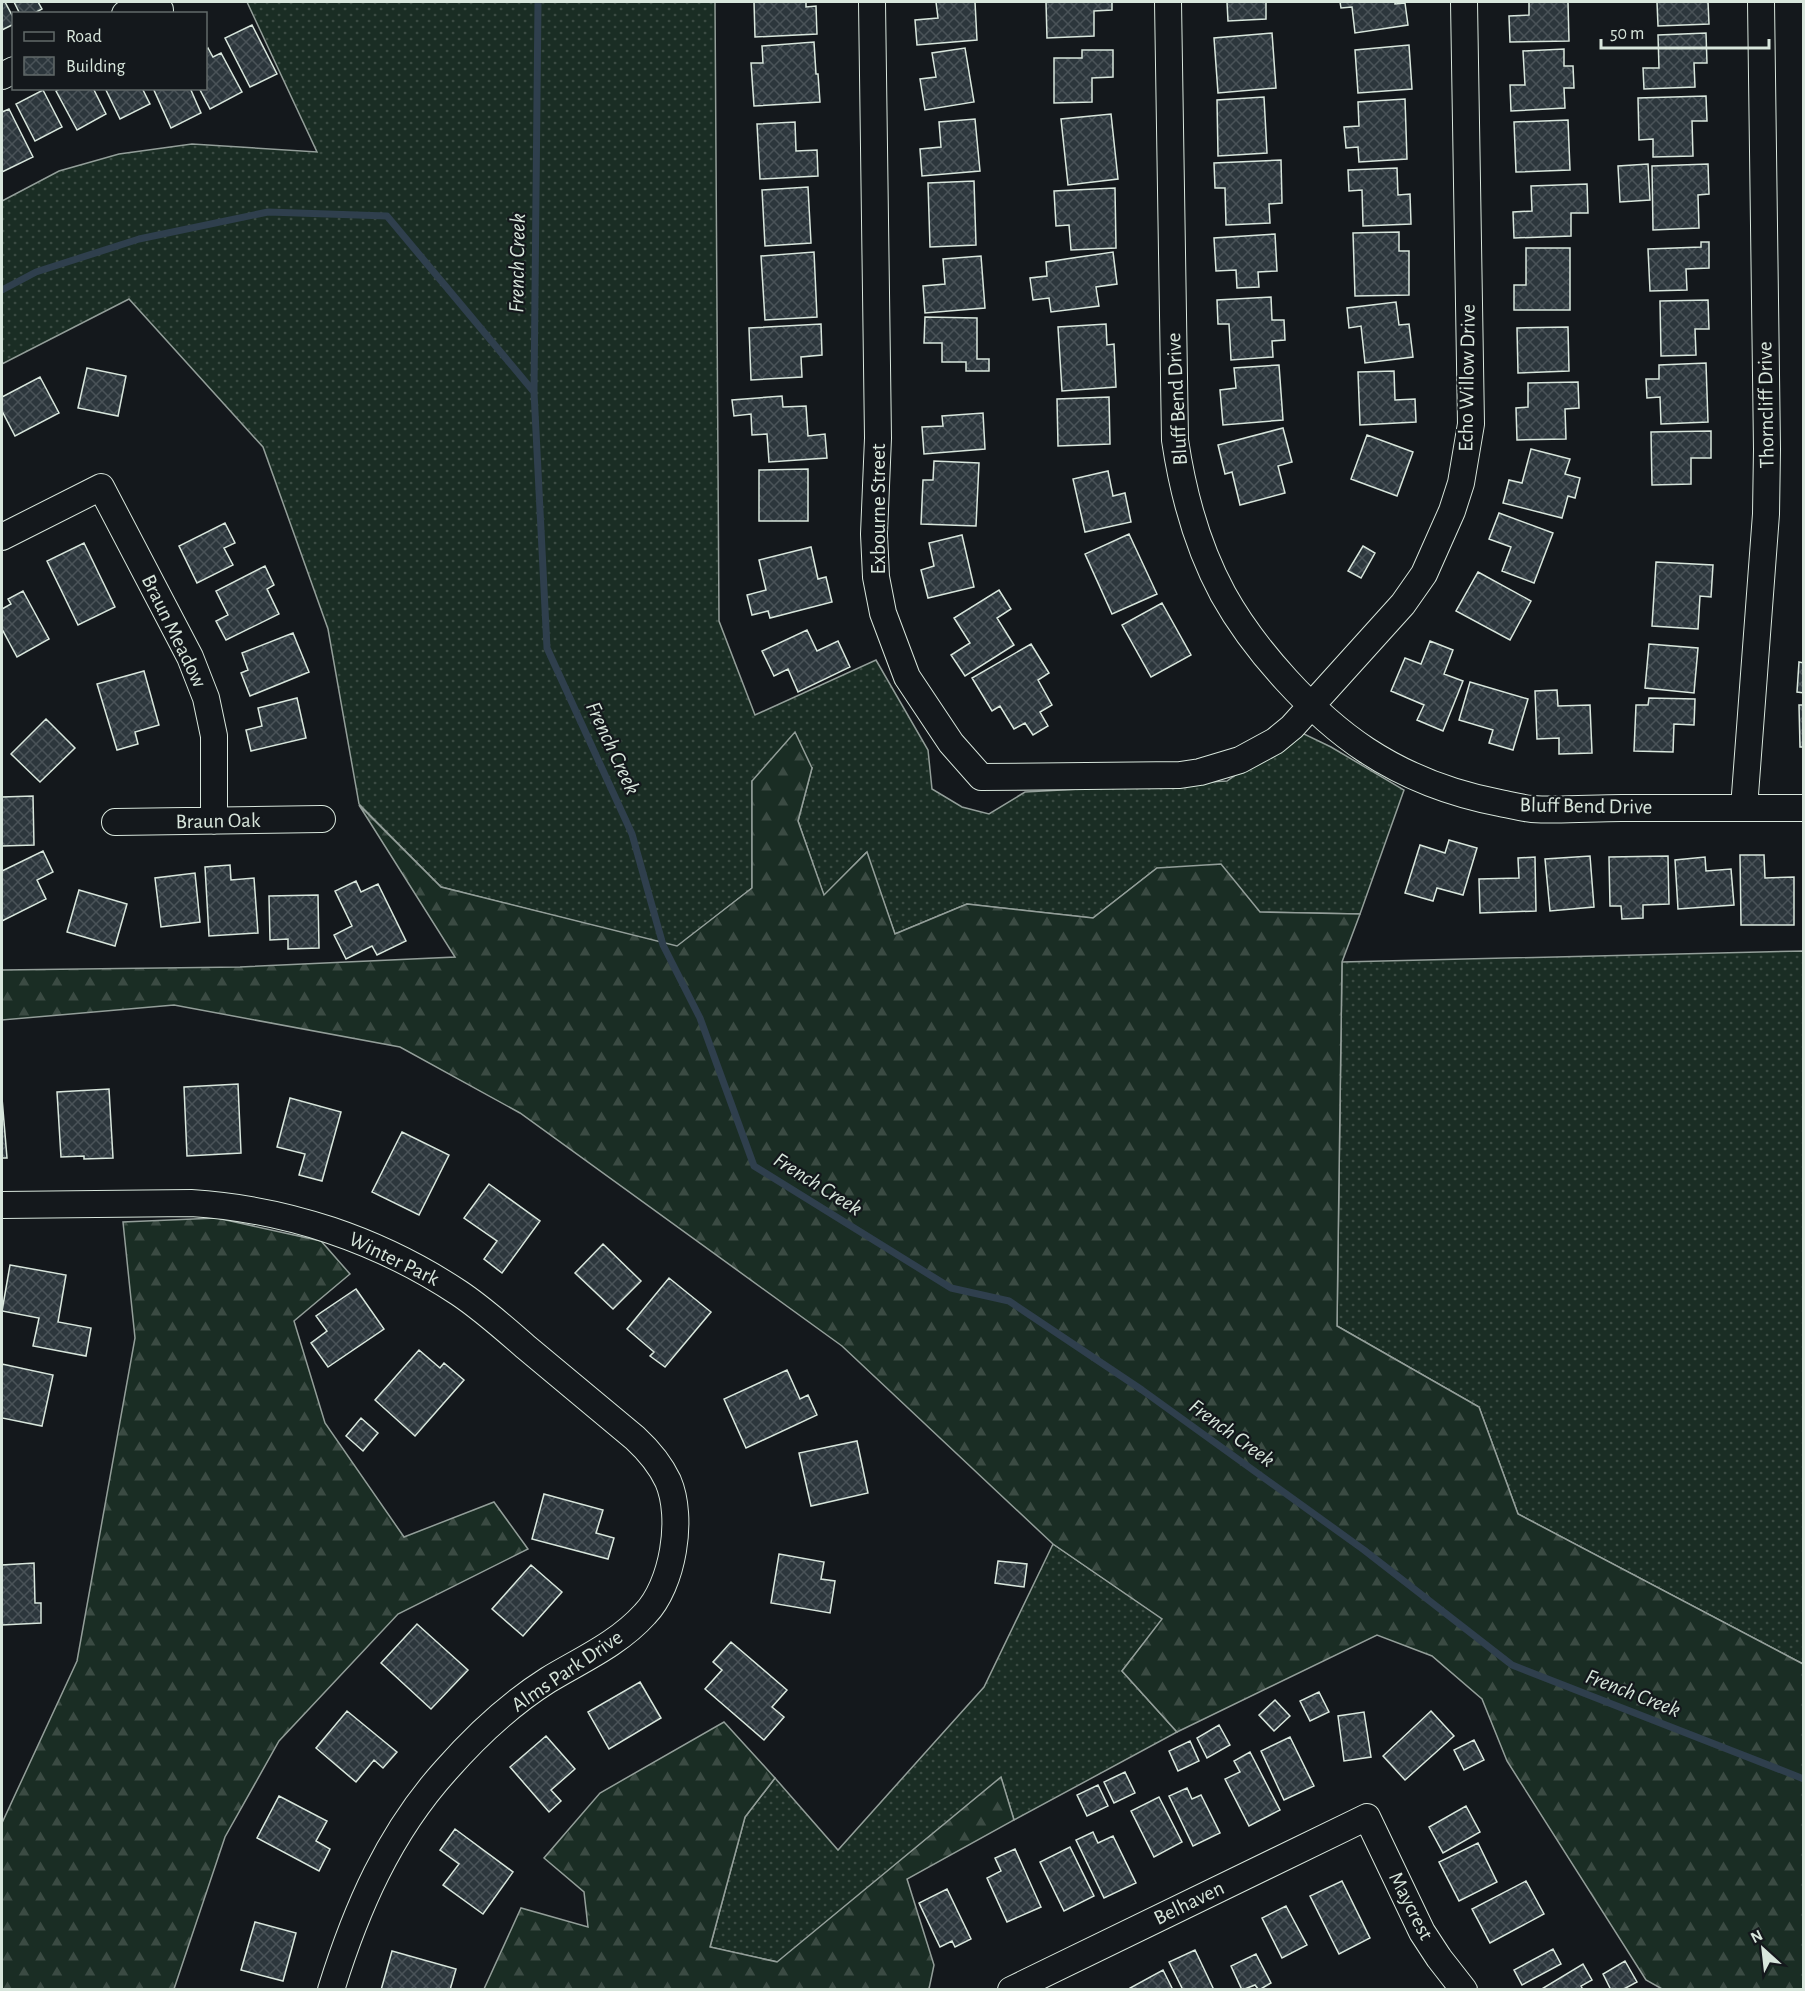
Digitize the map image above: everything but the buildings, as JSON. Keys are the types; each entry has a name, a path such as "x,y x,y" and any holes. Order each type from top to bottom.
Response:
{"street":[{"name":"Exbourne Street","path":"872,2 878,438 874,534 876,577 883,613 907,677 951,743 981,777 1180,775 1200,772 1230,764 1258,751 1292,728 1313,705"},
{"name":"Bluff Bend Drive","path":"1168,2 1175,440 1181,481 1192,521 1223,594 1248,634 1281,674 1366,750 1401,770 1477,799 1531,809 1803,808"},
{"name":"Echo Willow Drive","path":"1313,705 1403,604 1424,574 1452,511 1463,473 1470,424 1464,2"},
{"name":"Thorncliff Drive","path":"1744,808 1766,514 1761,2"},
{"path":"131,12 160,10"},
{"name":"Braun Meadow","path":"2,537 101,487 190,657 206,698 214,736 214,821"},
{"name":"Braun Oak","path":"115,822 322,819"},
{"name":"Winter Park","path":"2,1205 219,1204 303,1221 347,1235 396,1257 461,1294 650,1452 669,1483 675,1527"},
{"name":"Alms Park Drive","path":"331,1989 352,1926 373,1878 403,1825 446,1770 500,1717 547,1681 606,1648 645,1615 659,1596 672,1554 675,1527"},
{"name":"Belhaven","path":"1011,1989 1366,1817"},
{"name":"Maycrest","path":"1366,1817 1422,1932 1464,1989"}],"green space":[{"path":"247,2 715,2 719,621 755,715 876,660 928,750 932,789 962,807 989,814 1025,792 1227,781 1298,731 1331,747 1404,790 1360,914 1260,912 1157,868 1093,918 967,904 895,934 866,853 824,896 798,821 812,768 752,781 752,888 677,947 441,887 359,804 328,629 263,447 129,299 2,364 2,201 59,171 119,154 192,144 317,152"},
{"path":"795,732 812,768 798,821 824,895 867,852 895,934 967,904 1093,918 1157,868 1221,864 1260,912 1360,914 1342,962 1337,1326 1479,1407 1518,1514 1803,1664 1803,1989 1662,1989 1646,1980 1507,1761 1482,1699 1432,1656 1377,1635 1177,1732 1122,1671 1162,1619 1053,1544 842,1346 520,1113 400,1047 174,1005 2,1020 2,970 240,967 455,957 359,805 441,887 677,946 752,888 752,781"},
{"path":"1803,951 1803,1664 1518,1514 1479,1407 1337,1326 1342,962"},
{"path":"217,1218 321,1241 350,1274 294,1321 325,1423 404,1537 494,1502 528,1549 398,1614 279,1741 225,1837 174,1989 2,1990 2,1823 77,1661 135,1338 123,1222"},
{"path":"1053,1544 1163,1619 1122,1671 1177,1732 1014,1820 1001,1778 778,1962 710,1947 745,1817 775,1778 838,1850 984,1687"},
{"path":"724,1722 775,1778 745,1817 710,1947 777,1962 1001,1777 1014,1820 907,1879 934,1965 929,1989 484,1989 521,1908 588,1927 584,1892 544,1858 600,1793"}],"waterway":[{"name":"French Creek","path":"538,2 534,392 547,648 632,834 663,945 700,1018 754,1166 951,1288 1009,1301 1142,1390 1364,1550 1512,1665 1804,1779"},
{"path":"2,290 36,272 139,239 268,212 387,216 534,392"}]}
